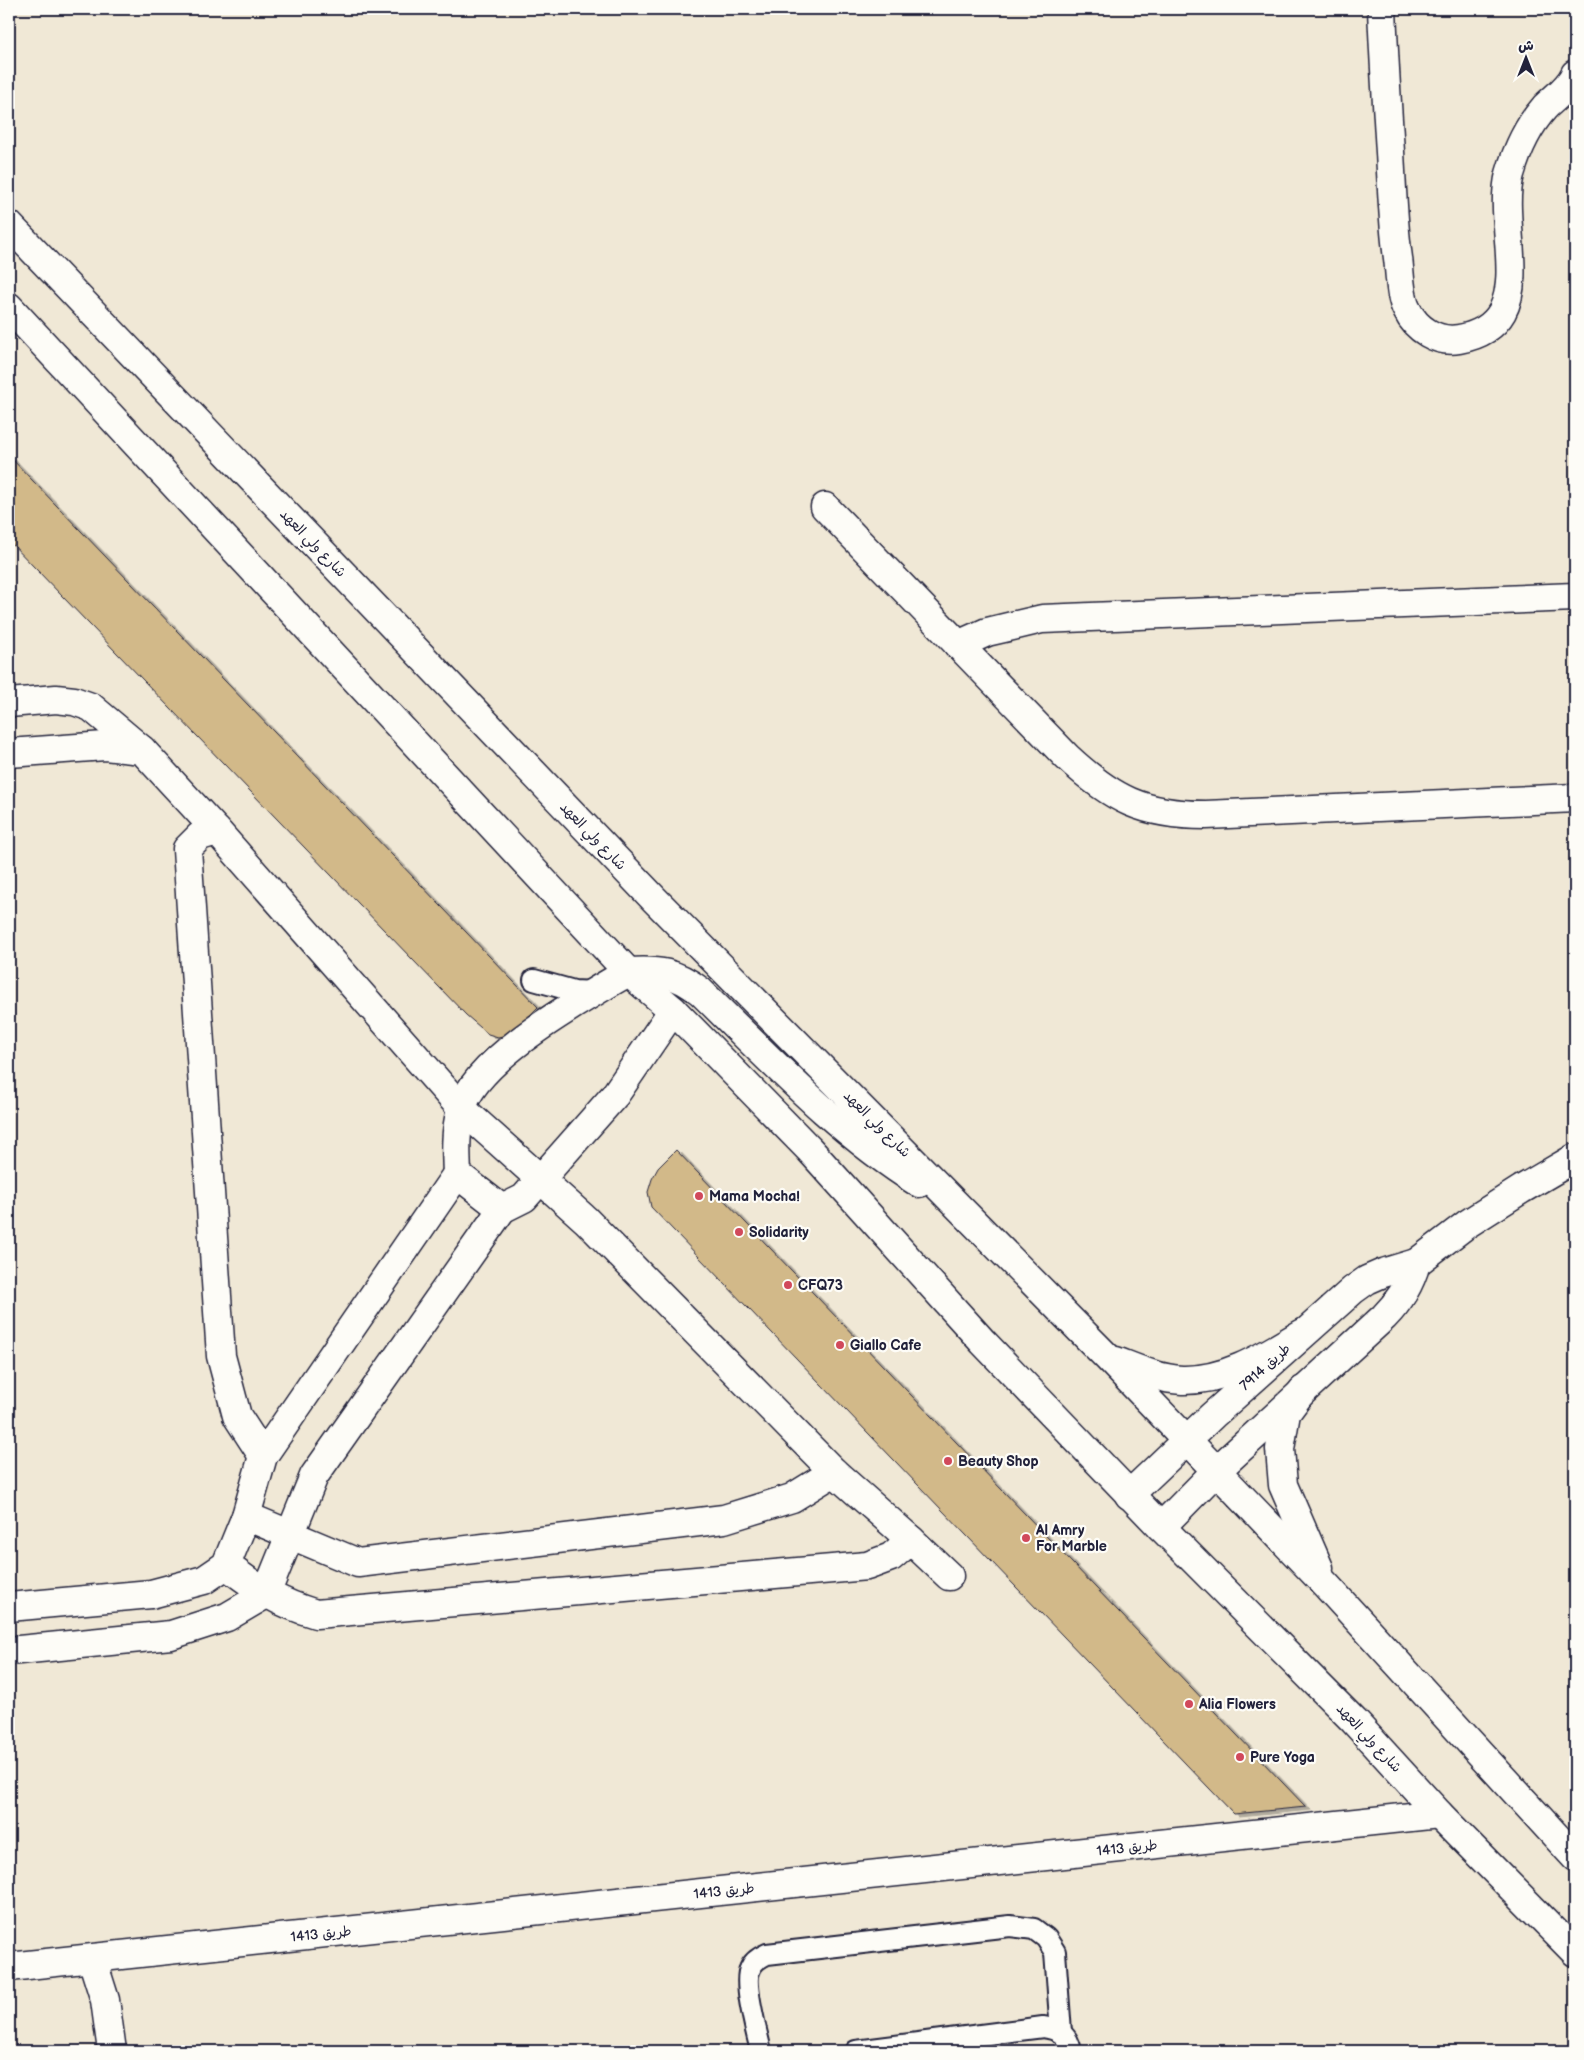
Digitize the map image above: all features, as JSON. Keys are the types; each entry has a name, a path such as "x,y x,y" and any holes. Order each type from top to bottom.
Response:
{"street":[{"path":"1382,9 1393,218 1399,271 1406,309 1416,326 1429,335 1456,340 1468,338 1480,333 1491,325 1501,314 1507,301 1510,287 1507,202 1510,175 1518,150 1531,126 1575,74"},
{"name":"شارع ولي العهد","path":"9,224 655,900 1108,1358 1216,1471"},
{"path":"9,307 628,972 673,1010 809,1150 982,1342 1129,1495"},
{"path":"825,507 1066,758 1106,791 1129,803 1154,811 1180,815 1206,815 1575,798"},
{"path":"958,646 987,632 1042,619 1575,597"},
{"path":"9,703 56,699 74,701 91,707 142,750 217,831 461,1108 540,1181 586,1220 834,1472 949,1576"},
{"path":"9,753 105,746 142,750"},
{"path":"217,831 200,836 187,849 221,1356 237,1416 263,1456"},
{"path":"9,1607 151,1594 204,1580 226,1565 246,1516 263,1456 457,1174 455,1142 461,1108 475,1084 494,1063 541,1025 628,972 652,970 669,973 686,980 700,991 837,1123 896,1168 959,1207"},
{"path":"9,1651 171,1635 227,1617 266,1594 314,1476 502,1209 524,1198 615,1095 673,1010"},
{"name":"طريق 7914","path":"1129,1495 1186,1439 1303,1333 1367,1280 1416,1263 1467,1224 1522,1188 1575,1158"},
{"path":"457,1174 502,1209"},
{"path":"1161,1527 1216,1471 1396,1305 1412,1279 1416,1263"},
{"path":"1108,1358 1149,1374 1181,1380 1209,1378 1240,1368 1303,1333"},
{"path":"1303,1390 1286,1413 1280,1449 1283,1485 1326,1585"},
{"path":"1216,1471 1326,1585 1575,1857"},
{"path":"246,1516 358,1563 724,1519 792,1498 834,1472"},
{"name":"شارع ولي العهد","path":"1129,1495 1354,1720 1439,1814 1575,1952"},
{"path":"226,1565 266,1594 289,1606 316,1614 867,1566 891,1557 911,1540"},
{"name":"طريق 1413","path":"9,1967 1439,1814"},
{"path":"92,1959 105,2000 112,2051"}],"lane":[{"path":"534,980 574,991 595,992"},
{"path":"761,2051 748,1983 750,1968 760,1957 768,1954 1010,1926 1034,1929 1046,1938 1055,1952 1061,2032"},
{"path":"856,2051 1043,2027 1061,2032 1068,2039 1071,2051"}],"building":[{"path":"9,456 538,1007 512,1034 498,1037 488,1034 466,1015 9,541"},
{"path":"676,1150 1306,1807 1234,1814 651,1207 648,1192 652,1179 658,1168"}],"place":[{"name":"Mama Mocha!","path":"699,1196"},
{"name":"Solidarity","path":"739,1232"},
{"name":"CFQ73","path":"788,1285"},
{"name":"Giallo Cafe","path":"840,1345"},
{"name":"Beauty Shop","path":"948,1461"},
{"name":"Al Amry For Marble","path":"1026,1538"},
{"name":"Alia Flowers","path":"1189,1704"},
{"name":"Pure Yoga","path":"1240,1757"}]}
